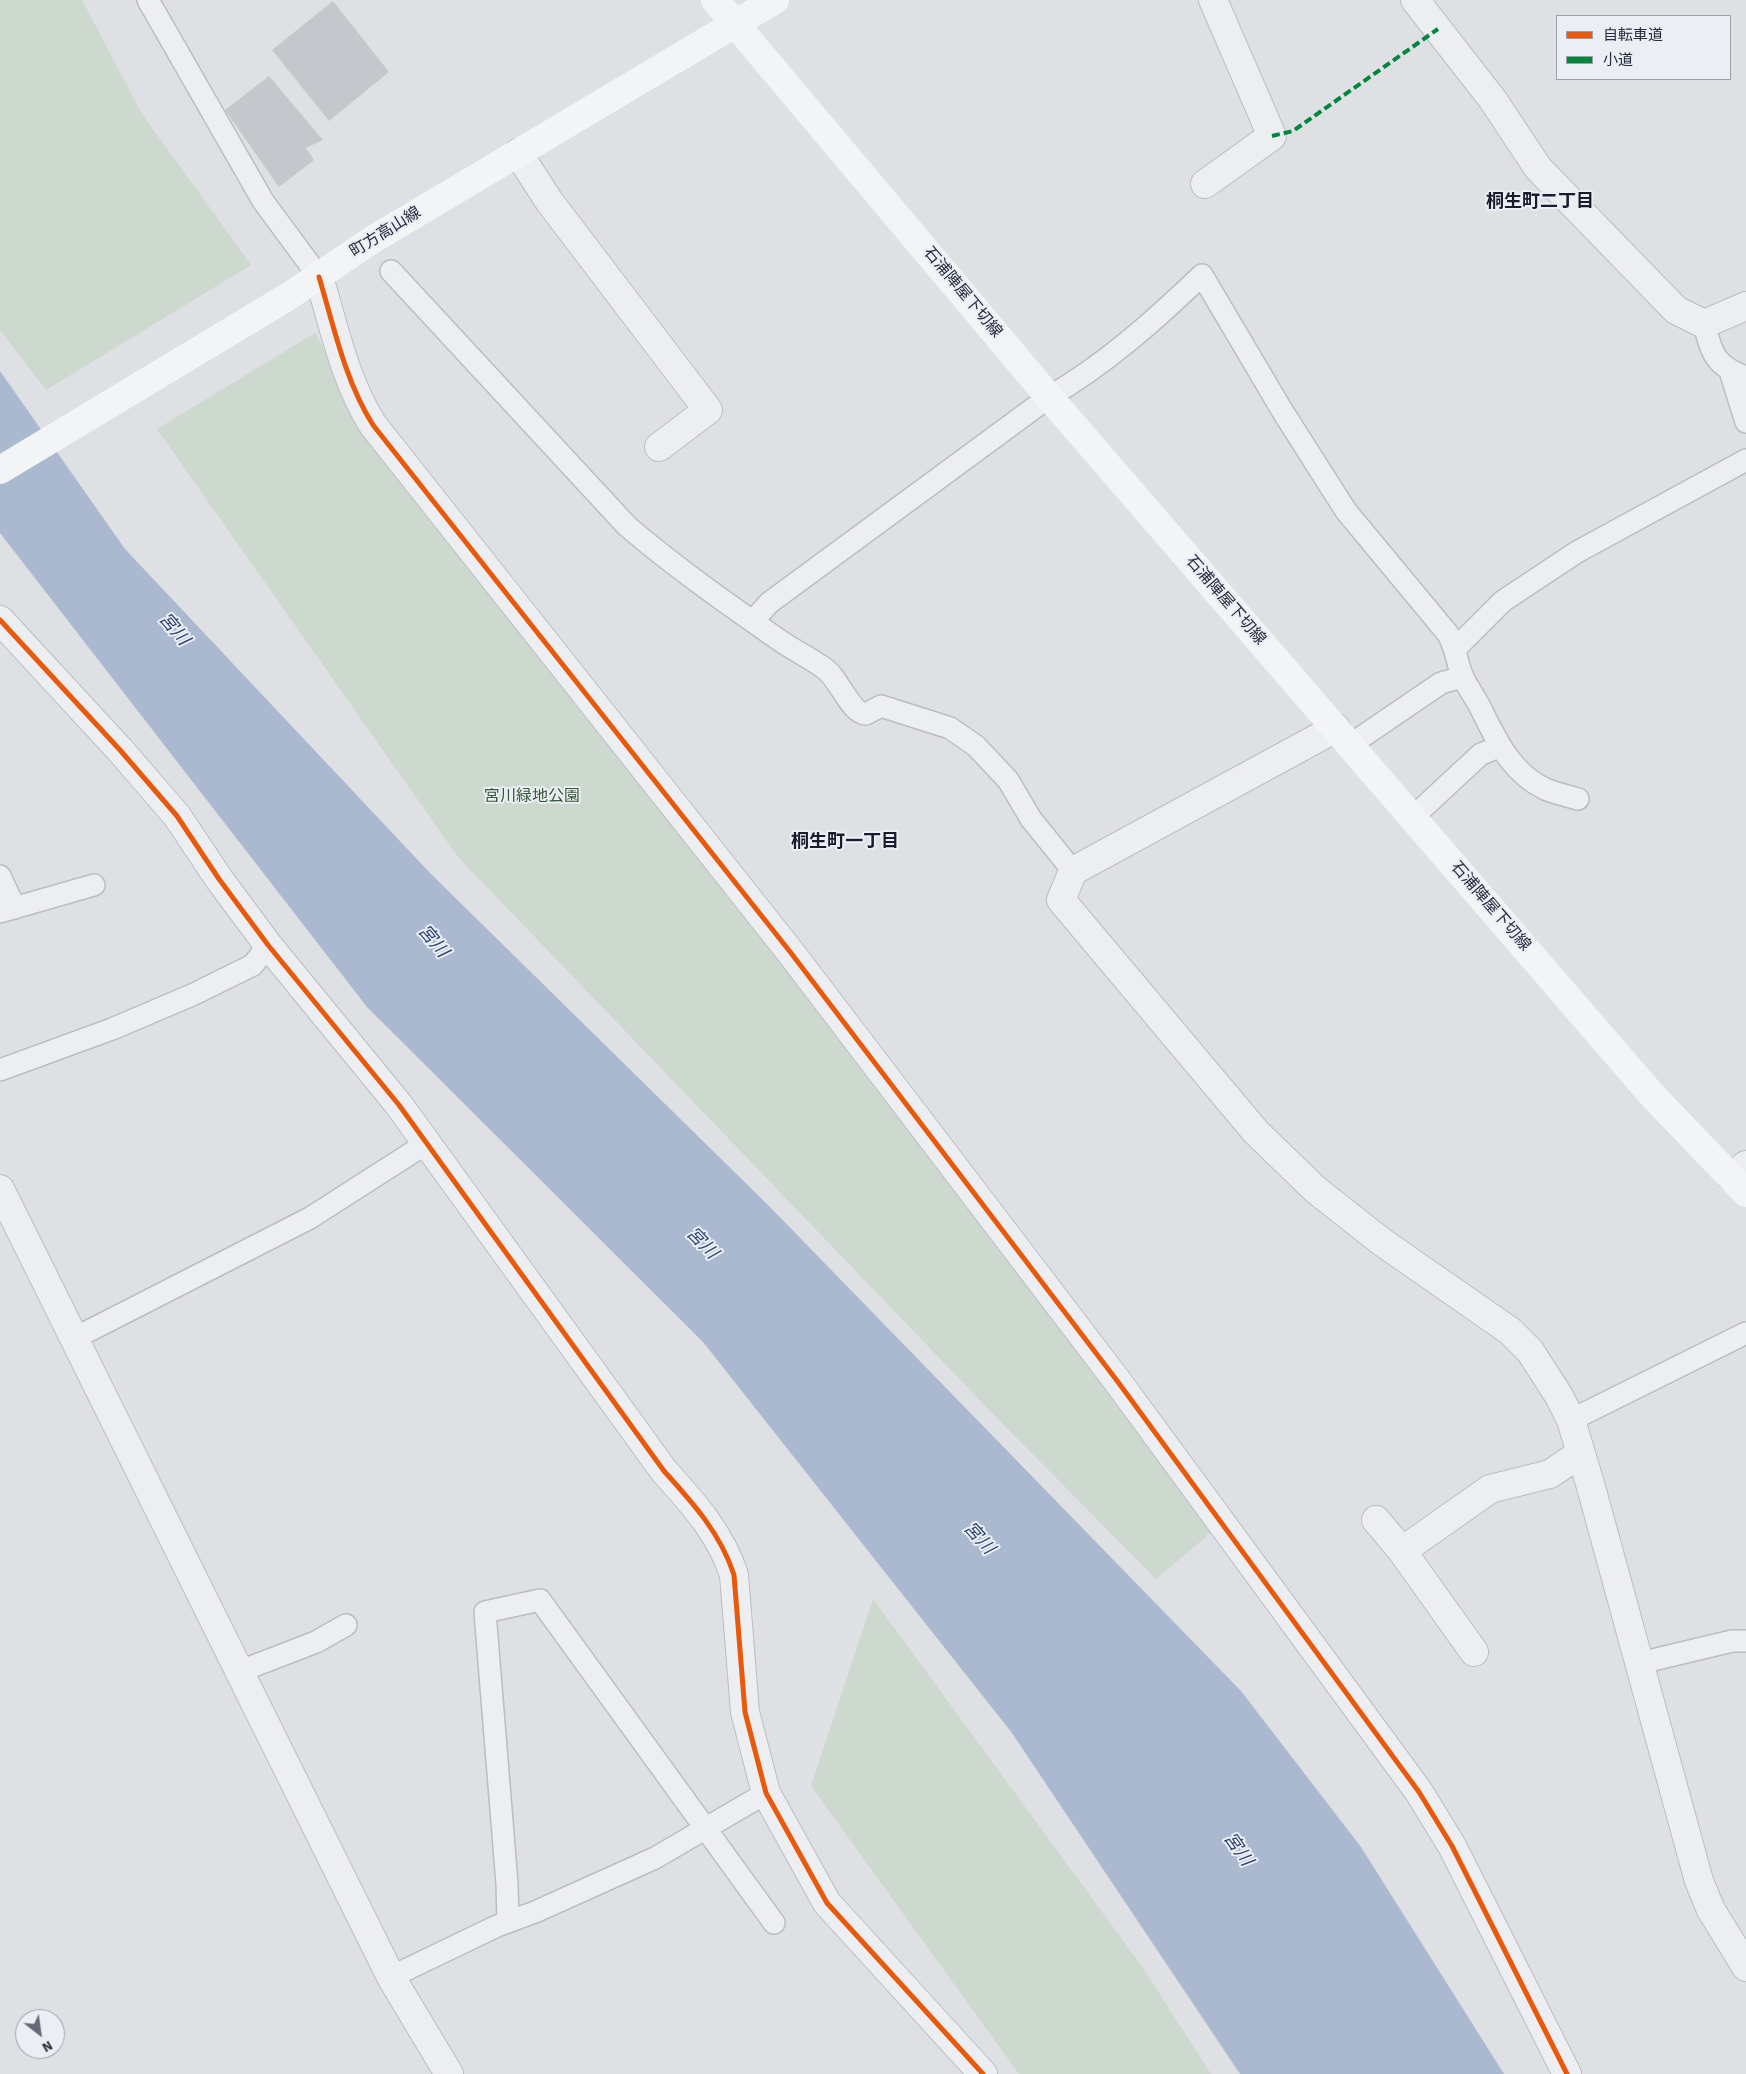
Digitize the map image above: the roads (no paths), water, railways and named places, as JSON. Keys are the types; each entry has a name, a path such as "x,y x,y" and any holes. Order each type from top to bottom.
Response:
{"main road":[{"name":"石浦陣屋下切線","path":"715,0 1049,397 1652,1095 1741,1179"},
{"name":"町方高山線","path":"0,470 289,296 372,240 775,0"}],"street":[{"path":"1205,184 1272,136 1213,0"},
{"path":"1415,0 1493,100 1538,168 1676,310 1704,324 1746,306"},
{"path":"518,153 549,201 708,410 659,447"},
{"path":"318,277 350,378 361,406 373,425 797,961 1118,1382 1419,1792 1452,1846 1567,2074"},
{"path":"0,620 120,750 177,816 219,879 268,945 399,1105 664,1471 692,1502 713,1530 728,1555 734,1575 745,1712 766,1793 827,1903 983,2074"},
{"path":"1343,737 1073,871 1060,900 1256,1132 1316,1190 1353,1219 1510,1331 1530,1351 1560,1396 1571,1420 1581,1453 1699,1881 1711,1910 1746,1966"},
{"path":"0,1189 391,1977 449,2074"},
{"path":"1402,1550 1490,1489 1550,1474 1581,1453"},
{"path":"1376,1520 1402,1550 1474,1652"}],"lane":[{"path":"148,0 263,201 318,277"},
{"path":"391,271 627,526 661,555 753,621 826,669 836,679 856,710 862,714 866,714 881,706 950,728 976,746 1008,780 1031,819 1073,871"},
{"path":"753,621 769,603 1049,397 1079,380 1155,320 1202,275 1283,412 1346,511 1448,634 1456,648 1462,677 1474,695 1499,747 1514,767 1531,780 1545,789 1578,800"},
{"path":"1704,324 1712,351 1722,366 1738,374 1746,422"},
{"path":"1456,648 1503,601 1577,552 1746,460"},
{"path":"1343,737 1440,683 1462,677"},
{"path":"1412,818 1481,754 1499,747"},
{"path":"0,876 8,910 94,885"},
{"path":"0,1070 112,1029 192,995 253,965 268,945"},
{"path":"74,1339 303,1222 427,1143"},
{"path":"1571,1420 1746,1333"},
{"path":"508,1922 507,1884 485,1612 540,1600 774,1923"},
{"path":"238,1672 316,1642 346,1625"},
{"path":"1640,1663 1732,1640 1746,1641"},
{"path":"391,1977 508,1922 536,1912 655,1858 706,1830 766,1793"}],"water":[{"name":"宮川","path":"0,371 125,549 431,874 768,1205 1241,1691 1361,1847 1504,2074 1240,2074 1012,1733 703,1342 367,1007 0,533"}],"district":[{"name":"桐生町二丁目","path":"1540,203"},
{"name":"桐生町一丁目","path":"845,843"}],"park label":[{"name":"宮川緑地公園","path":"532,797"}]}
